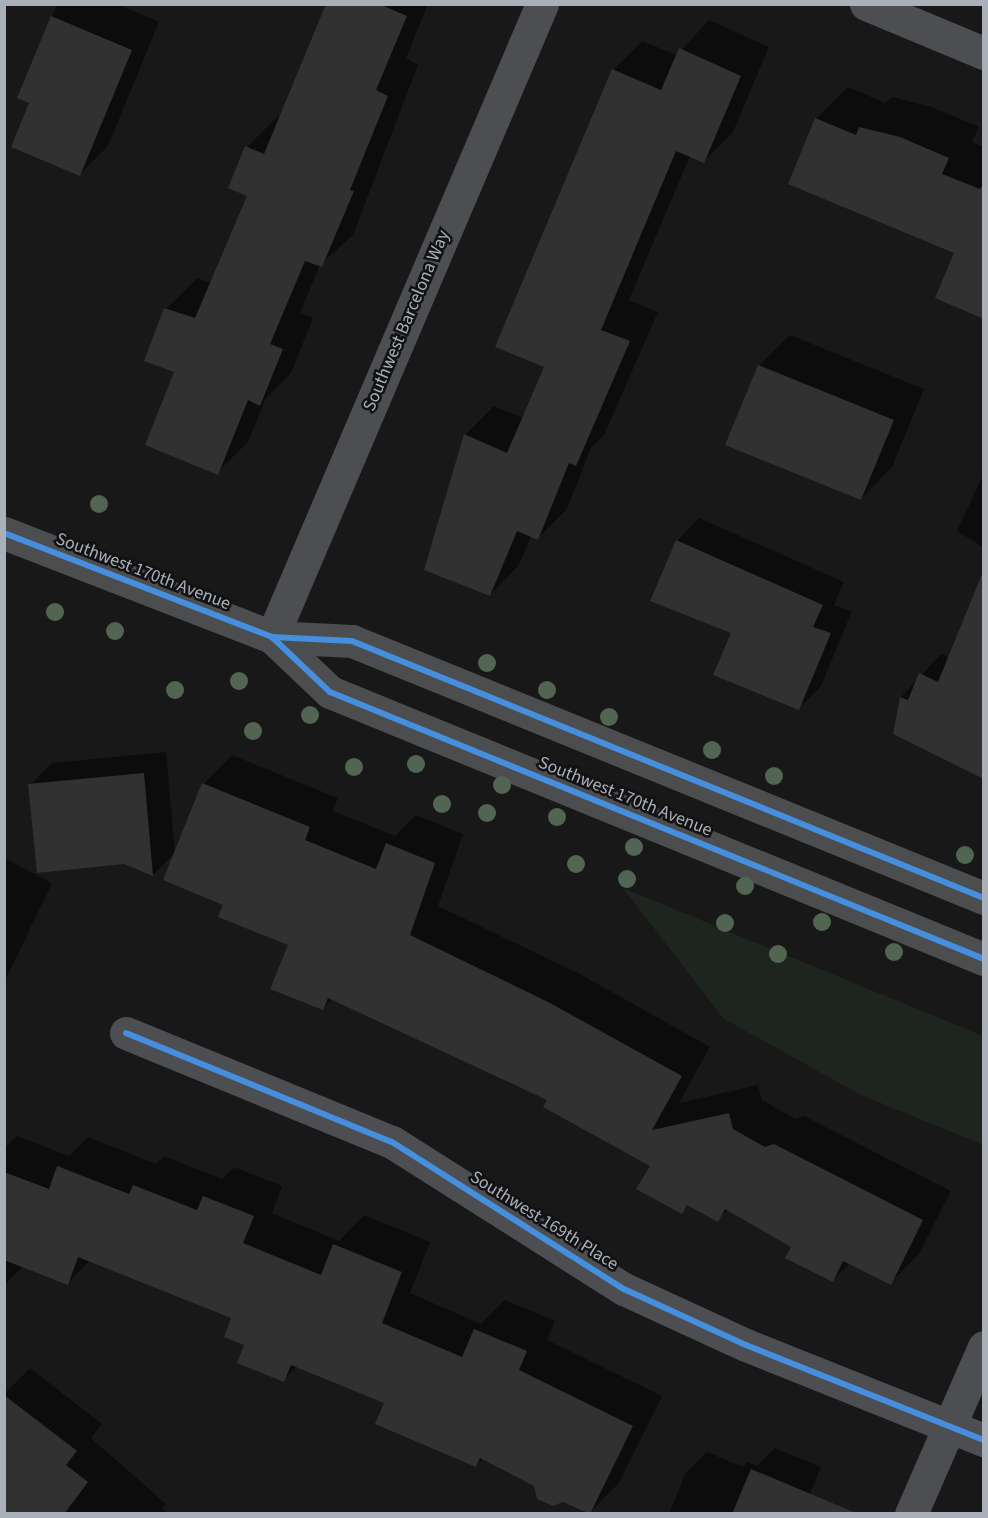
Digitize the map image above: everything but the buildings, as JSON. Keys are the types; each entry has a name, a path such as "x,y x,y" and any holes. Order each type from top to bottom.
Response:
{"main road":[{"name":"Southwest 170th Avenue","path":"4,533 272,637 352,640 984,898"},
{"name":"Southwest 170th Avenue","path":"272,637 330,692 984,959"}],"street":[{"name":"Southwest Barcelona Way","path":"272,637 542,4"},
{"path":"866,4 984,53"},
{"name":"Southwest 169th Place","path":"126,1033 392,1142 624,1289 746,1345 984,1440"},
{"path":"911,1514 984,1347"}],"shaded area":[{"path":"623,888 983,1036 983,1145 859,1094 724,1019"}],"cycle path":[{"path":"4,533 272,637 352,641 984,898"},
{"path":"272,637 330,692 984,959"},
{"path":"126,1033 392,1142 624,1289 746,1345 984,1440"}]}
